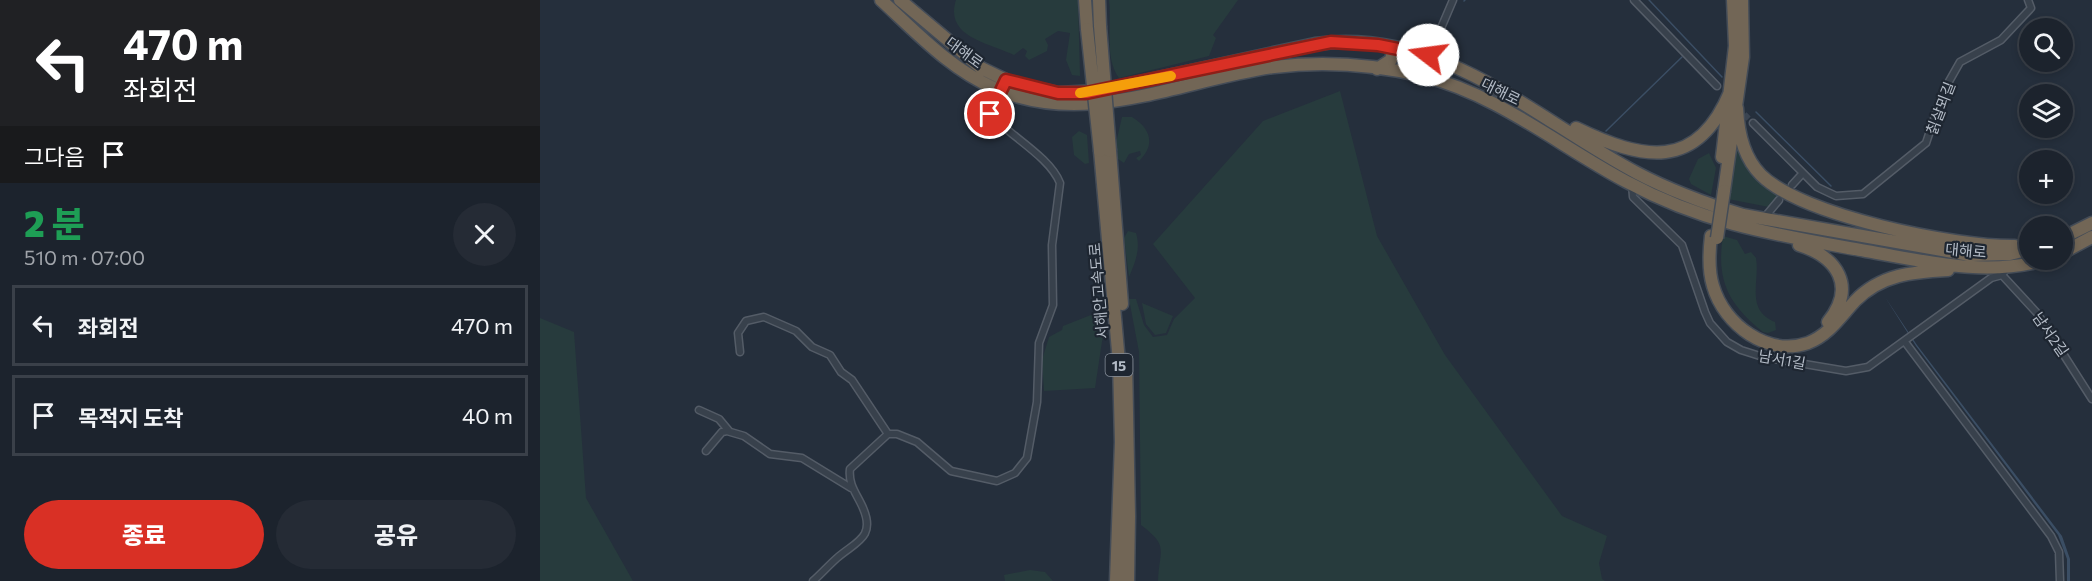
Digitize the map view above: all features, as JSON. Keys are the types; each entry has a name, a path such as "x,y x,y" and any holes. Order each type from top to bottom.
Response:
{"highway":[{"name":"대해로","path":"881,0 947,59 971,76 1055,104 1085,105 1116,101 1275,67 1332,64 1420,76 1467,91 1517,115 1682,208 1752,230 1940,264 2005,271 2019,267"},
{"name":"대해로","path":"900,0 968,59 1003,85 1058,93 1086,93 1315,44 1344,42 1388,46 1428,55 1472,73 1528,105 1634,179 1703,202 1764,218 1970,255 2010,254 2019,251"},
{"name":"서해안고속도로","path":"1085,0 1087,29 1105,151 1129,390 1128,581"},
{"name":"서해안고속도로","path":"1099,0 1105,151 1119,363 1121,442 1116,581"},
{"path":"1721,190 1735,46 1733,0"},
{"path":"1742,0 1744,36 1737,108 1721,190 1711,276 1723,307 1738,326 1753,336 1780,346 1801,345 1819,338 1861,296 1896,276 1914,272 1982,268"},
{"path":"1377,69 1391,60 1393,51 1388,46"},
{"path":"1467,91 1464,80 1472,73"},
{"path":"1528,105 1615,145 1647,153 1665,153 1684,149 1705,134 1720,114 1730,92"},
{"path":"1737,108 1740,135 1750,160 1764,178 1782,191 1850,217 1898,230 1989,246 2019,247"},
{"path":"2073,232 2092,223"},
{"path":"1714,237 1718,285 1729,308 1740,320 1753,331 1776,340 1790,341 1811,335 1827,323 1838,306 1841,284 1835,266 1812,249 1752,230"},
{"path":"2073,247 2092,237"}],"street":[{"path":"1420,76 1453,0"},
{"path":"1634,0 1717,86"},
{"name":"칡살뫼길","path":"1753,123 1817,187 1836,196 1857,195 1868,191 1926,143 1943,92 1960,62 2008,34 2031,8 2028,0"},
{"path":"813,581 835,559 860,542 866,534 868,525 852,488 850,469 888,434 897,434 917,442 951,471 997,481 1015,473 1027,458 1037,402 1039,343 1053,305 1052,245 1060,183 1049,165 1003,128 990,114 1003,85"},
{"path":"1792,185 1802,174"},
{"name":"남서1길","path":"1634,179 1633,197 1682,245 1707,317 1721,336 1734,346 1763,357 1852,371 1877,363 1991,278 2005,271"},
{"path":"1764,218 1779,200"},
{"name":"남서2길","path":"2005,271 2037,313 2092,399"},
{"path":"740,352 738,333 746,321 755,318 776,320 796,331 812,347 830,356 841,372 852,380 888,434"},
{"path":"1906,341 2051,536 2059,552 2060,581"},
{"path":"699,410 719,419 729,431 744,436 770,454 802,458 852,488"},
{"path":"706,451 718,436 729,431"}],"green space":[{"path":"956,0 1078,0 1080,76 1072,75 1066,60 1070,33 1058,31 1045,39 1048,45 1047,51 1029,60 1025,56 1027,51 1023,48 1014,55 981,42 962,30 956,23 954,12"},
{"path":"1109,0 1238,0 1213,35 1216,38 1209,56 1119,78 1114,70 1110,51"},
{"path":"1340,91 1377,236 1445,355 1562,516 1607,536 1599,563 1602,579 1605,581 1158,581 1161,549 1156,539 1141,525 1139,352 1129,299 1136,299 1144,325 1153,337 1167,335 1174,319 1195,298 1153,244 1263,121"},
{"path":"1122,117 1132,117 1147,132 1149,144 1139,161 1136,158 1141,155 1140,151 1129,154 1124,163 1118,159 1116,143"},
{"path":"1079,131 1087,135 1089,163 1085,164 1074,155 1072,137"},
{"path":"1737,150 1740,150 1758,179 1780,195 1769,207 1728,199"},
{"path":"1709,153 1716,168 1711,195 1691,184 1689,179 1698,159"},
{"path":"1128,231 1136,233 1138,245 1129,277 1124,238"},
{"path":"1723,236 1737,240 1745,254 1751,252 1756,258 1757,303 1766,317 1775,322 1776,330 1763,332 1733,301 1727,290 1721,266"},
{"path":"1142,303 1173,316 1166,333 1155,335 1146,324"},
{"path":"1101,311 1103,335 1095,388 1044,391 1042,360 1049,337 1062,330 1063,326"},
{"path":"540,318 574,332 586,498 633,581 540,581"},
{"path":"1030,570 1045,572 1053,581 1005,581 1004,575"}],"water":[{"path":"1885,297 1917,345 2062,536 2070,559 2070,581 2067,581 2067,559 2058,535 1916,346"}],"waterway":[{"path":"1649,0 1722,77"},
{"path":"1606,131 1682,57"},
{"path":"1756,112 1831,186"}],"tunnel":[{"path":"1738,108 1753,123"}],"slow traffic":[{"path":"1080,93 1171,76"}],"route":[{"path":"990,114 1006,80 1026,87 1058,93 1086,93 1331,42 1378,45 1428,55"}]}
